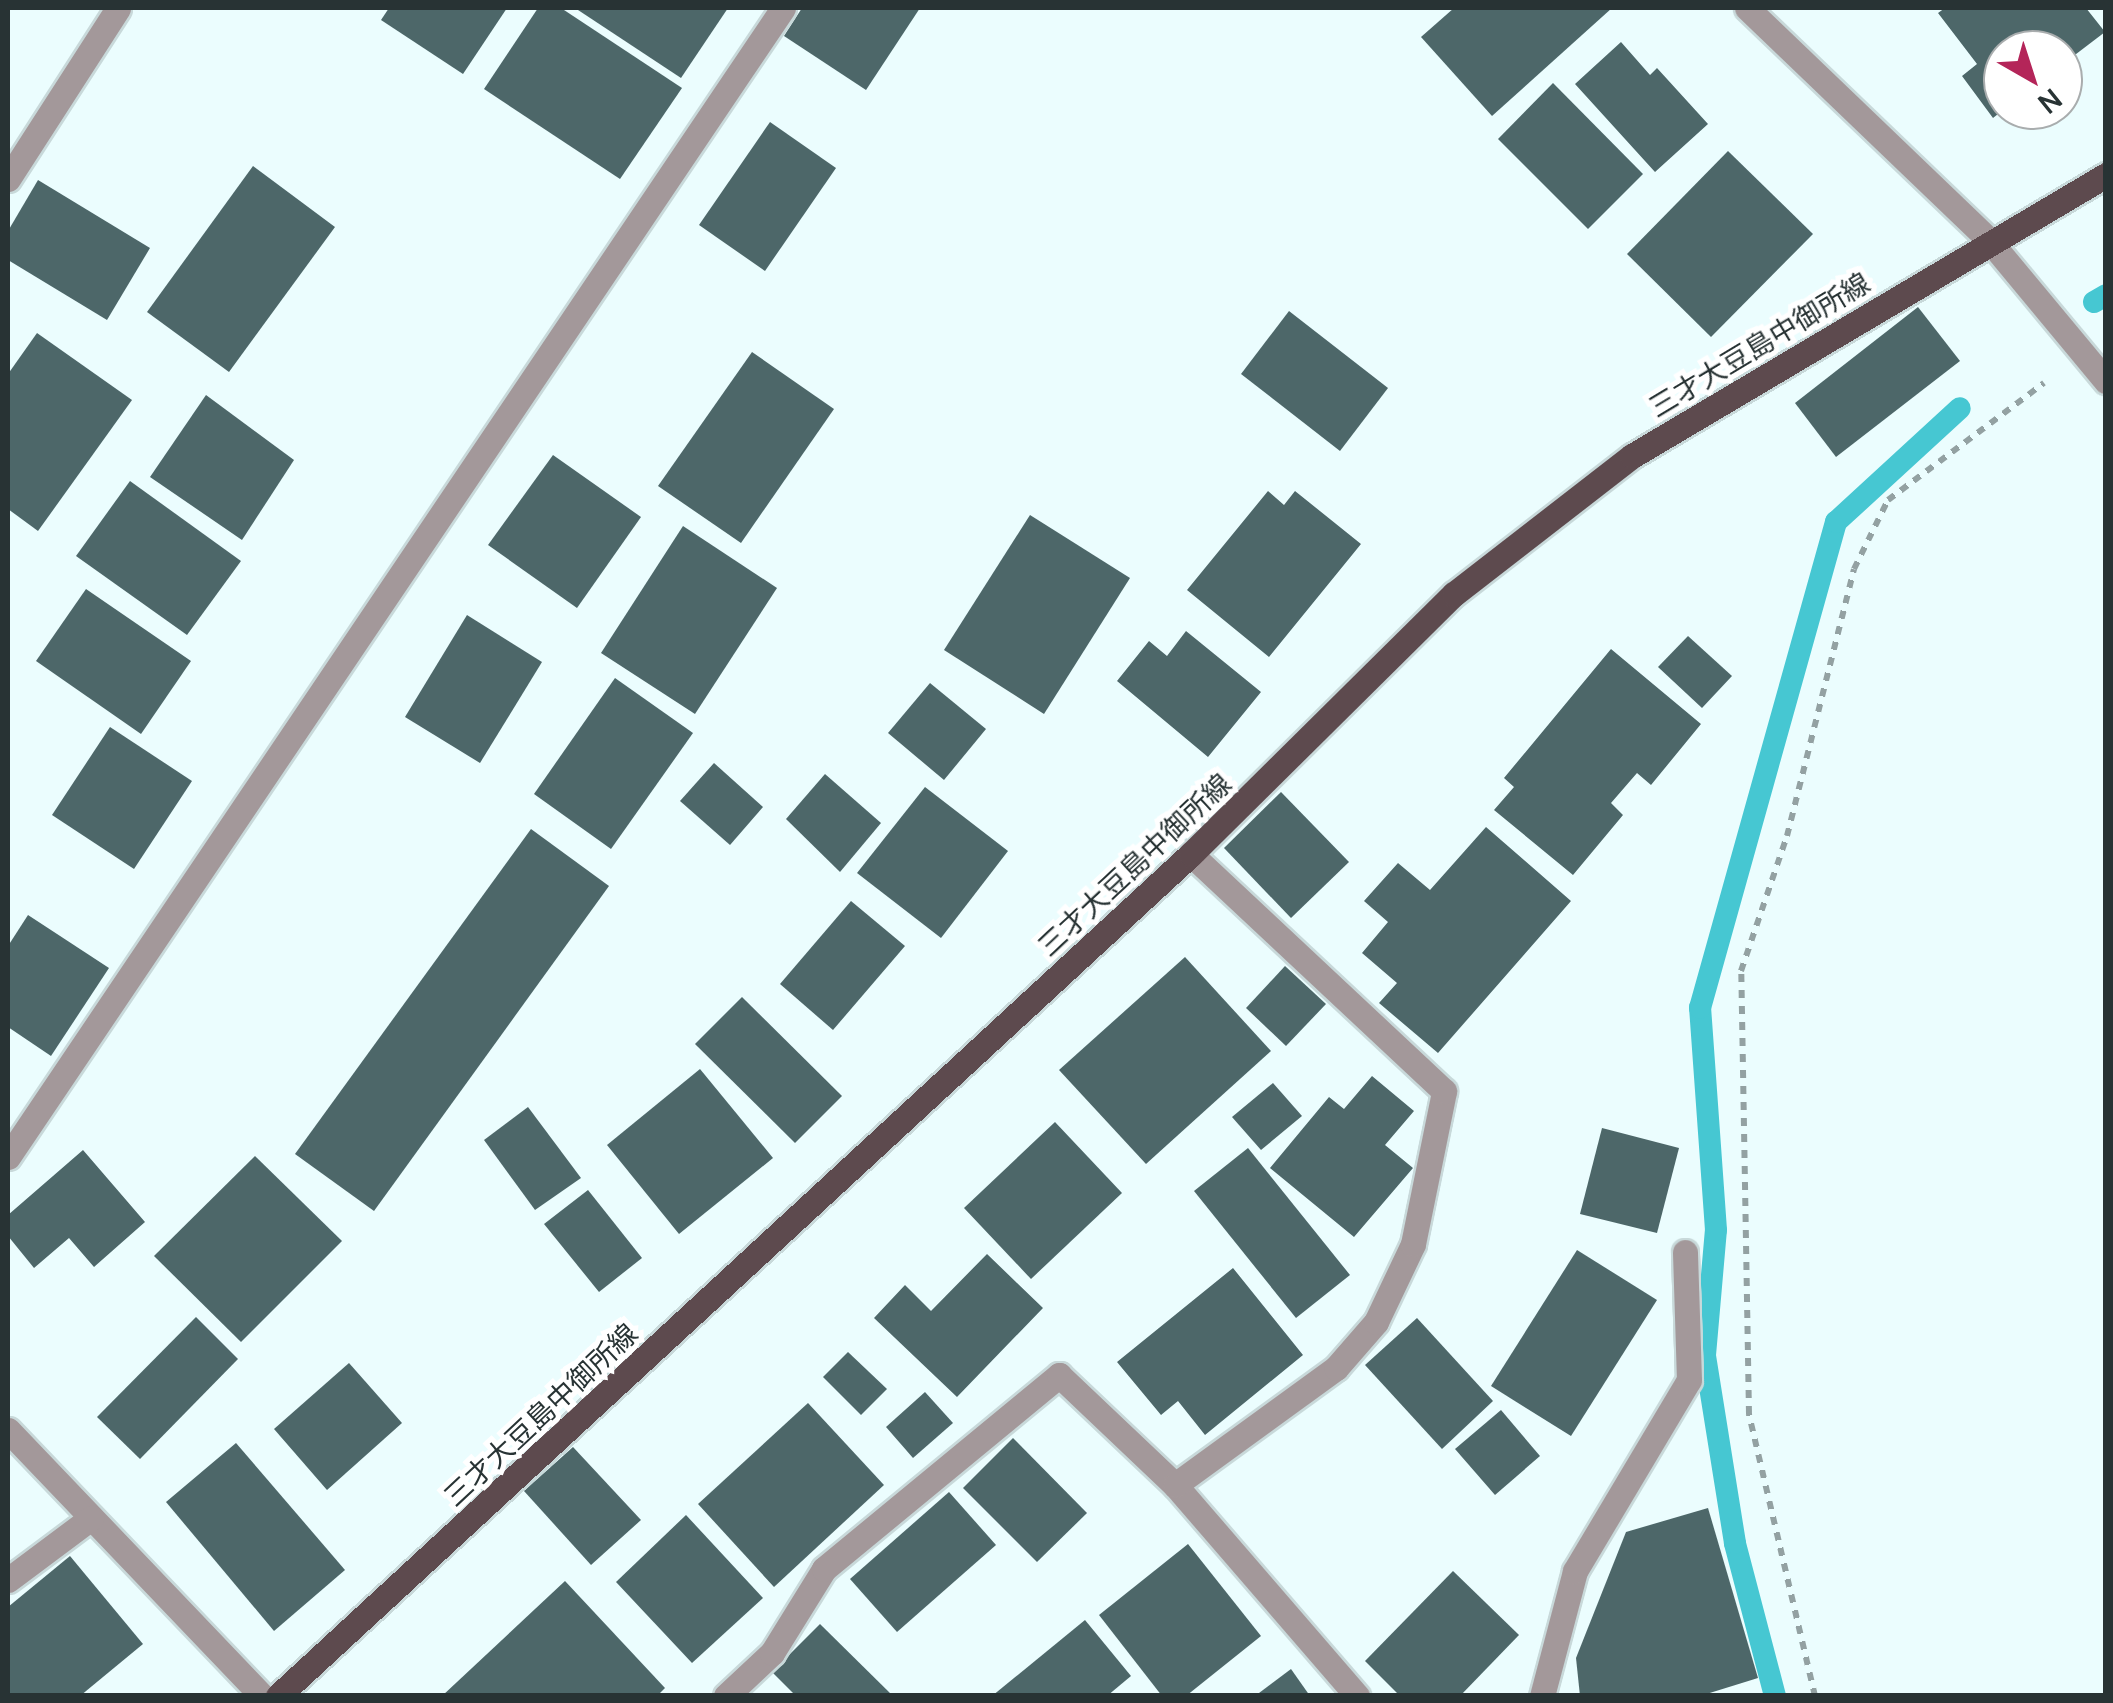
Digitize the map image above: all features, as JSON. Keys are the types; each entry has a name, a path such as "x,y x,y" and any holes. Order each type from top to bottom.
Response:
{"main road":[{"name":"三才大豆島中御所線","path":"278,1696 1192,854 1454,594 1617,468 1988,239 2106,175"}],"street":[{"path":"8,179 118,8"},
{"path":"8,1157 782,8"},
{"path":"1747,8 1988,239 2106,382"},
{"path":"1175,1484 1336,1368 1376,1322 1414,1244 1444,1091 1192,854"},
{"path":"1542,1696 1575,1571 1689,1380 1685,1252"},
{"path":"726,1696 772,1653 824,1569 1059,1375 1175,1484 1358,1696"},
{"path":"8,1430 262,1696"},
{"path":"8,1580 90,1518"}],"path":[{"path":"1815,1696 1749,1414 1741,971 1787,836 1854,569 1888,500 2082,356"}],"building":[{"path":"389,8 507,8 463,74 381,20"},
{"path":"538,8 561,8 682,88 620,179 484,89"},
{"path":"575,8 728,8 681,78"},
{"path":"802,8 920,8 866,90 784,36"},
{"path":"1454,8 1612,8 1492,116 1421,37"},
{"path":"1945,8 2086,8 2105,32 2083,49 2083,30 1983,30 1983,104 1962,76 1977,64 1938,13"},
{"path":"1621,42 1650,75 1657,68 1708,124 1655,172 1575,84"},
{"path":"1553,83 1643,174 1588,229 1498,139"},
{"path":"770,122 836,168 765,271 699,225"},
{"path":"1728,151 1813,234 1711,337 1627,254"},
{"path":"253,166 335,227 229,372 147,312"},
{"path":"38,180 150,248 107,320 8,260 8,231"},
{"path":"1918,307 1960,361 1836,457 1795,403"},
{"path":"1289,311 1388,388 1340,451 1241,374"},
{"path":"37,333 132,400 38,531 8,509 8,374"},
{"path":"752,352 834,409 741,543 658,486"},
{"path":"206,395 294,460 242,540 150,477"},
{"path":"553,455 641,517 577,608 488,545"},
{"path":"130,481 241,561 187,635 76,556"},
{"path":"1268,491 1284,505 1295,491 1361,544 1269,657 1187,590"},
{"path":"1030,515 1130,578 1044,714 944,650"},
{"path":"683,526 777,588 695,714 601,653"},
{"path":"86,589 191,661 141,734 36,661"},
{"path":"467,615 542,662 480,763 405,717"},
{"path":"1186,631 1261,692 1208,757 1117,681 1149,641 1167,656"},
{"path":"1688,636 1732,676 1702,708 1658,667"},
{"path":"1611,649 1701,724 1651,785 1637,773 1611,803 1623,815 1573,875 1494,810 1514,787 1504,778"},
{"path":"615,678 693,733 611,849 534,794"},
{"path":"930,683 986,729 944,780 888,733"},
{"path":"110,727 192,781 134,869 52,815"},
{"path":"714,763 763,807 730,845 680,801"},
{"path":"825,774 881,823 840,872 786,819"},
{"path":"925,787 1008,851 941,938 857,873"},
{"path":"1281,792 1349,862 1291,918 1224,848"},
{"path":"1486,827 1571,901 1438,1053 1379,1003 1397,983 1362,953 1388,922 1364,901 1398,863 1430,890"},
{"path":"531,829 609,886 374,1211 295,1154"},
{"path":"851,901 905,946 833,1030 780,984"},
{"path":"28,915 109,968 51,1056 8,1027 8,946"},
{"path":"1185,957 1271,1051 1146,1164 1059,1070"},
{"path":"1285,966 1326,1004 1286,1046 1246,1008"},
{"path":"742,997 842,1096 795,1143 695,1044"},
{"path":"700,1069 773,1158 679,1234 607,1145"},
{"path":"1372,1076 1414,1111 1385,1145 1413,1168 1354,1237 1270,1168 1329,1097 1344,1109"},
{"path":"1273,1083 1302,1116 1261,1150 1232,1117"},
{"path":"528,1107 581,1178 535,1210 484,1140"},
{"path":"1055,1122 1122,1193 1031,1279 964,1208"},
{"path":"1602,1128 1679,1148 1657,1233 1580,1214"},
{"path":"1248,1148 1350,1275 1296,1318 1194,1191"},
{"path":"83,1150 145,1222 94,1267 69,1238 34,1268 8,1236 8,1215"},
{"path":"255,1156 342,1241 241,1342 154,1256"},
{"path":"588,1190 642,1258 599,1292 544,1224"},
{"path":"1577,1250 1657,1300 1571,1436 1491,1386"},
{"path":"987,1254 1043,1308 957,1397 874,1318 905,1285 931,1311"},
{"path":"1233,1268 1303,1355 1205,1435 1178,1401 1161,1415 1117,1362"},
{"path":"196,1317 238,1359 140,1459 97,1417"},
{"path":"1417,1318 1493,1401 1442,1449 1365,1365"},
{"path":"848,1352 887,1389 861,1415 823,1377"},
{"path":"349,1363 402,1423 327,1490 274,1429"},
{"path":"925,1392 953,1423 913,1458 886,1427"},
{"path":"808,1403 884,1485 774,1587 698,1504"},
{"path":"1501,1410 1540,1456 1495,1495 1455,1449"},
{"path":"1013,1438 1087,1513 1037,1562 963,1488"},
{"path":"236,1443 345,1570 274,1631 166,1502"},
{"path":"573,1447 641,1520 591,1565 524,1491"},
{"path":"949,1492 996,1545 897,1632 850,1579"},
{"path":"1708,1508 1758,1678 1700,1696 1580,1696 1576,1658 1626,1532"},
{"path":"686,1515 763,1598 692,1663 616,1582"},
{"path":"1188,1544 1261,1636 1186,1696 1162,1696 1099,1615"},
{"path":"70,1556 143,1644 80,1696 8,1696 8,1607"},
{"path":"1453,1571 1519,1635 1460,1696 1400,1696 1365,1661"},
{"path":"565,1581 665,1688 657,1696 442,1696"},
{"path":"1085,1620 1131,1676 1107,1696 992,1696"},
{"path":"820,1624 893,1696 796,1696 772,1672"},
{"path":"1291,1669 1310,1696 1255,1696"}],"waterway":[{"path":"2094,302 2106,295"},
{"path":"1775,1696 1735,1543 1705,1355 1716,1230 1700,1008 1836,522 1960,408"}]}
